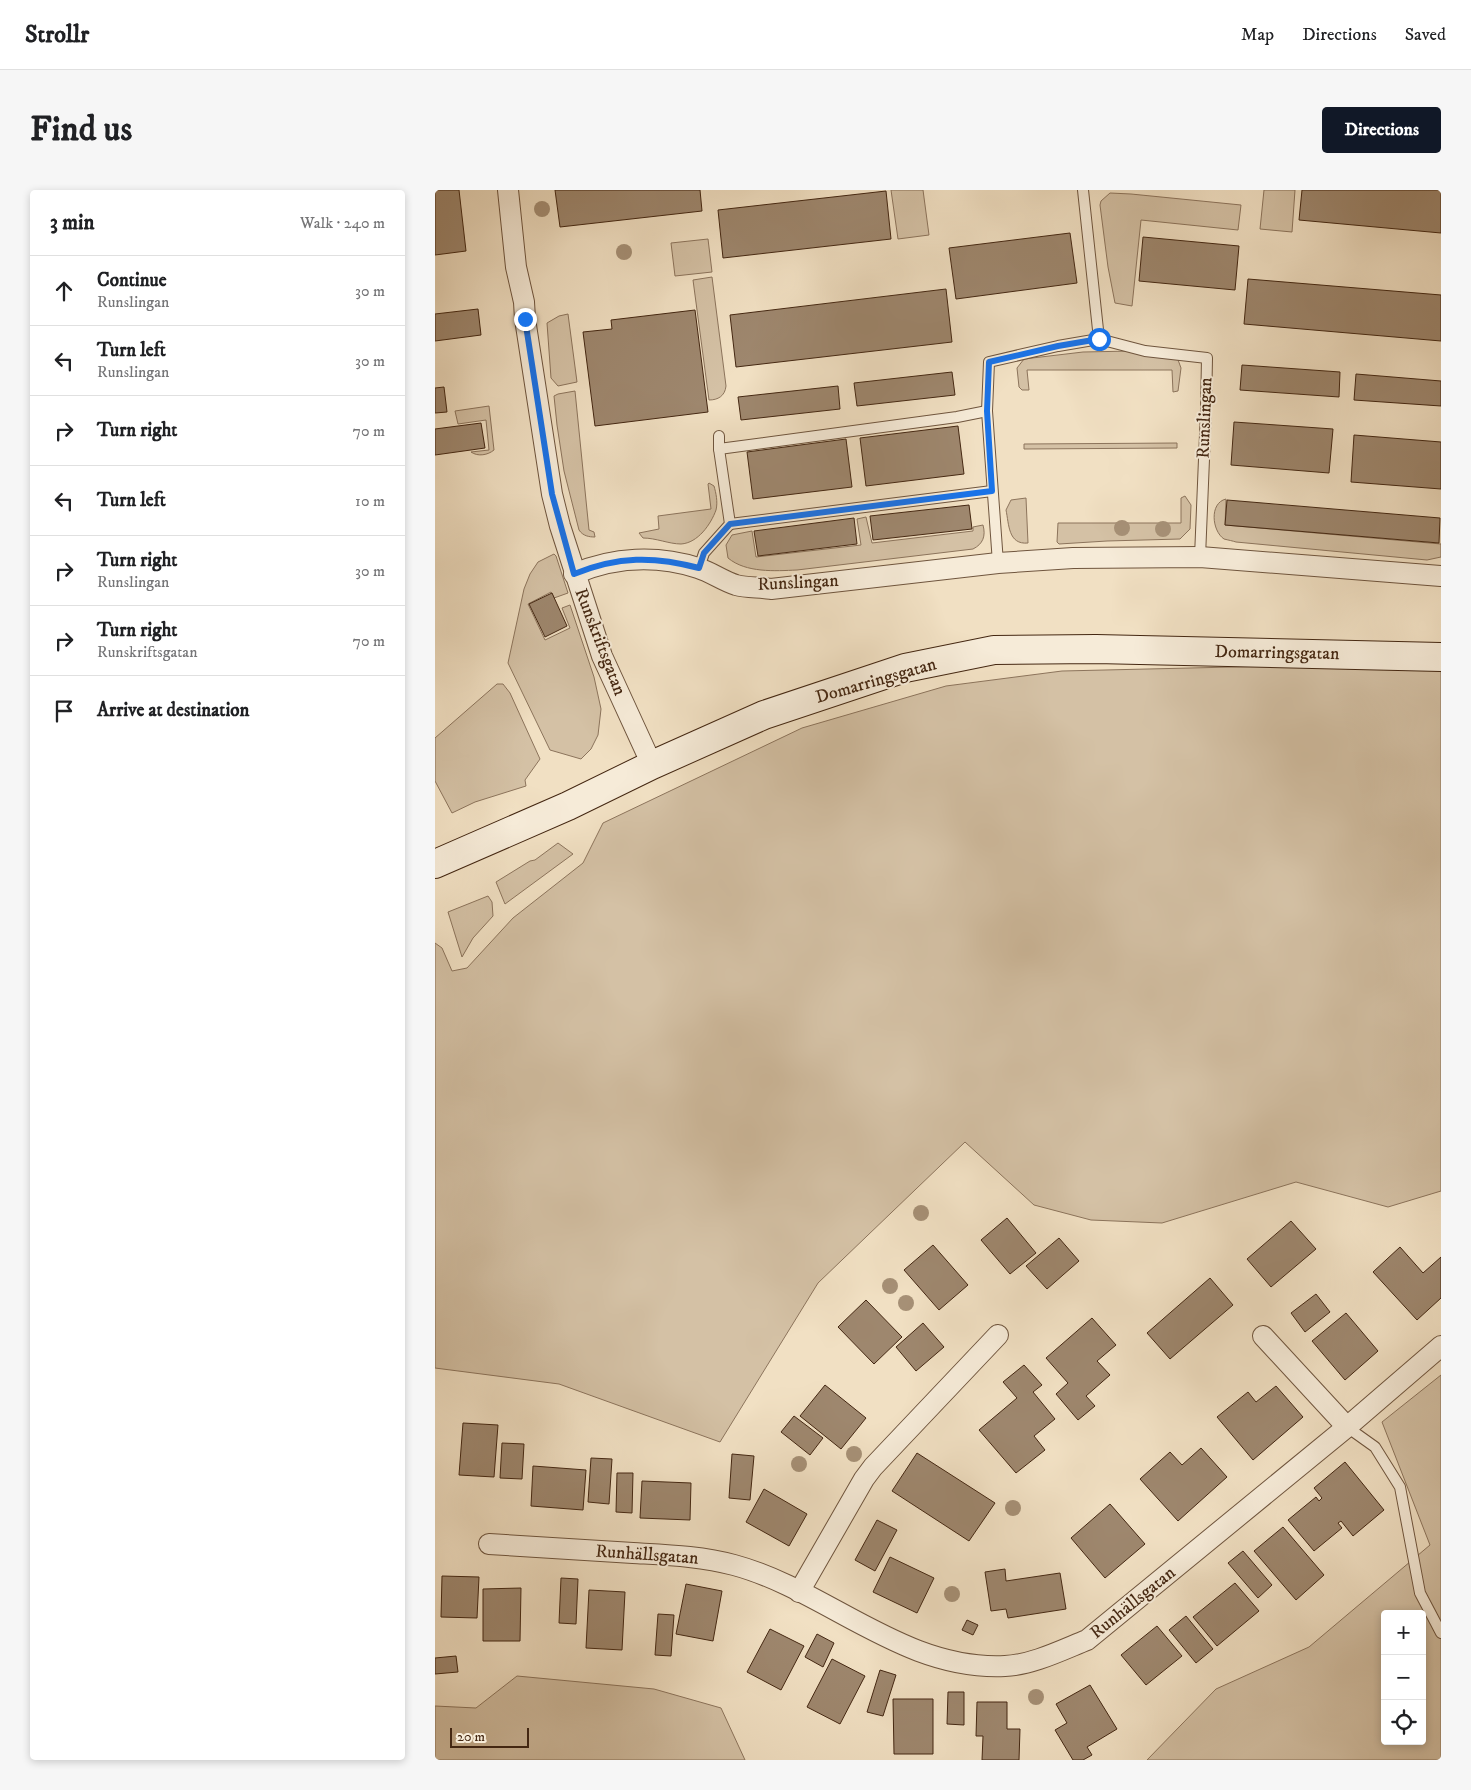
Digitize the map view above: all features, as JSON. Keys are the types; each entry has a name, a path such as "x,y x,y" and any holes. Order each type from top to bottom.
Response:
{"street":[{"name":"Runskriftsgatan","path":"507,190 516,267 524,302 552,494 574,574 602,656 652,765"},
{"name":"Runslingan","path":"574,574 590,567 631,559 675,562 699,568 737,585 771,589 998,563 1073,558 1200,557 1441,576"},
{"name":"Domarringsgatan","path":"435,864 568,806 652,765 764,716 905,668 995,650 1096,649 1441,657"},
{"path":"799,1592 868,1473 998,1335"},
{"path":"1263,1336 1347,1427"},
{"name":"Runhällsgatan","path":"489,1544 705,1559 735,1565 768,1576 910,1648 940,1658 971,1665 1006,1666 1042,1658 1087,1640 1347,1427 1441,1346"}],"lane":[{"path":"1083,190 1099,339"},
{"name":"Runslingan","path":"998,563 987,411 989,362 1058,346 1099,339 1145,351 1207,358 1200,557"},
{"path":"719,449 957,418 987,411"},
{"path":"719,436 719,449 730,524"},
{"path":"699,568 704,553 730,524 992,491"},
{"path":"1347,1427 1375,1447 1400,1487 1420,1593 1441,1633"}],"shaded area":[{"path":"891,190 923,190 929,235 898,239"},
{"path":"1264,190 1295,190 1292,232 1260,229"},
{"path":"1110,193 1241,205 1238,230 1141,220 1132,306 1115,303 1100,205 1101,201"},
{"path":"708,239 712,272 675,276 671,243"},
{"path":"712,277 726,386 721,397 709,400 693,280"},
{"path":"568,314 577,382 558,386 551,378 547,323 559,316"},
{"path":"1133,351 1177,357 1181,368 1178,391 1173,392 1172,370 1027,370 1029,390 1022,390 1019,387 1017,368 1024,359 1083,352"},
{"path":"575,391 589,530 594,532 595,537 586,536 579,530 564,471 557,425 554,396"},
{"path":"489,406 494,450 480,455 471,452 489,450 486,420 458,424 455,411"},
{"path":"1177,443 1177,448 1024,449 1024,444"},
{"path":"709,483 715,489 716,510 707,527 693,540 687,543 676,544 643,538 639,533 659,529 658,516 711,509"},
{"path":"1185,496 1191,505 1190,529 1180,539 1059,544 1057,542 1058,523 1181,523 1181,498"},
{"path":"1026,498 1028,543 1021,543 1013,537 1006,510 1011,500"},
{"path":"1226,499 1225,525 1441,544 1441,557 1427,560 1236,542 1224,539 1217,530 1214,518 1217,506"},
{"path":"866,517 872,543 973,531 973,527 983,525 984,536 979,545 973,549 797,570 770,571 752,569 735,563 728,558 726,545 732,535 752,531 756,557 861,545 857,519"},
{"path":"554,554 568,593 554,598 551,592 528,604 545,640 570,628 562,608 570,605 594,677 601,709 598,735 591,749 581,759 550,750 508,663 524,589 530,574 538,562"},
{"path":"1276,666 1441,669 1441,1191 1388,1207 1296,1182 1162,1223 1091,1220 1034,1205 965,1142 818,1283 720,1442 559,1384 435,1368 435,943 442,948 452,971 467,968 513,918 583,863 603,823 802,728 946,686 1062,671"},
{"path":"497,684 503,684 510,693 540,759 525,780 526,786 475,802 452,813 435,781 435,738"},
{"path":"558,843 573,854 505,904 496,882 530,861 535,860"},
{"path":"488,896 492,902 493,916 473,938 462,957 448,912"},
{"path":"1441,1375 1441,1760 1147,1760 1216,1689 1309,1647 1430,1545 1382,1422"},
{"path":"517,1676 654,1689 721,1708 745,1760 435,1760 435,1706 476,1708"}],"building":[{"path":"435,190 459,190 466,251 435,255"},
{"path":"555,190 700,190 702,211 560,227"},
{"path":"1302,190 1441,190 1441,233 1299,220"},
{"path":"886,191 891,239 723,258 718,210"},
{"path":"1070,233 1077,283 956,299 949,248"},
{"path":"1143,237 1239,246 1235,290 1139,281"},
{"path":"1248,279 1441,295 1441,341 1244,324"},
{"path":"946,289 952,342 736,367 730,315"},
{"path":"478,309 481,335 435,341 435,314"},
{"path":"695,310 708,412 595,426 583,332 612,329 611,320"},
{"path":"1242,365 1340,372 1339,397 1240,390"},
{"path":"952,372 955,395 857,406 854,383"},
{"path":"1356,374 1441,381 1441,406 1354,400"},
{"path":"838,386 840,409 741,420 738,397"},
{"path":"444,387 447,412 435,413 435,388"},
{"path":"1234,422 1333,429 1329,473 1231,465"},
{"path":"481,423 485,448 435,455 435,429"},
{"path":"958,426 964,474 866,486 860,438"},
{"path":"1354,435 1441,442 1441,489 1351,482"},
{"path":"846,439 852,487 753,499 747,452"},
{"path":"1227,500 1440,518 1439,543 1225,525"},
{"path":"969,505 972,529 873,540 870,516"},
{"path":"854,518 857,544 758,556 754,531"},
{"path":"552,593 567,626 545,637 529,604"},
{"path":"1007,1218 1036,1253 1010,1274 981,1240"},
{"path":"1291,1221 1316,1249 1271,1287 1247,1259"},
{"path":"1059,1238 1079,1261 1047,1289 1026,1266"},
{"path":"933,1245 968,1285 939,1310 904,1270"},
{"path":"1400,1247 1423,1273 1441,1257 1441,1298 1417,1320 1373,1272"},
{"path":"1210,1278 1233,1305 1170,1359 1147,1333"},
{"path":"1316,1294 1330,1312 1305,1332 1291,1313"},
{"path":"866,1300 902,1337 874,1364 838,1327"},
{"path":"1346,1313 1378,1351 1345,1380 1312,1341"},
{"path":"1092,1318 1116,1345 1097,1361 1110,1375 1086,1396 1095,1406 1078,1420 1056,1394 1068,1383 1046,1358"},
{"path":"923,1323 944,1347 916,1371 896,1347"},
{"path":"1024,1365 1042,1385 1033,1392 1055,1419 1034,1436 1045,1450 1016,1473 979,1430 1017,1398 1003,1382"},
{"path":"825,1385 866,1418 841,1449 800,1416"},
{"path":"1276,1386 1303,1417 1253,1460 1217,1417 1248,1392 1256,1402"},
{"path":"794,1416 823,1438 810,1455 781,1432"},
{"path":"463,1423 498,1425 494,1477 459,1475"},
{"path":"502,1443 524,1444 522,1479 500,1478"},
{"path":"1201,1448 1227,1477 1178,1521 1140,1479 1170,1452 1182,1465"},
{"path":"917,1453 995,1503 969,1541 892,1491"},
{"path":"732,1454 754,1456 750,1500 729,1498"},
{"path":"591,1458 612,1459 609,1504 588,1502"},
{"path":"1345,1462 1384,1510 1353,1536 1341,1521 1338,1523 1342,1528 1314,1551 1288,1520 1316,1497 1319,1501 1322,1498 1314,1488"},
{"path":"533,1466 586,1470 583,1510 531,1506"},
{"path":"617,1473 633,1473 632,1513 616,1512"},
{"path":"642,1481 691,1483 690,1520 640,1518"},
{"path":"764,1489 807,1514 789,1546 746,1522"},
{"path":"1110,1504 1145,1544 1105,1578 1071,1538"},
{"path":"877,1520 897,1530 875,1571 855,1560"},
{"path":"1283,1527 1324,1575 1296,1600 1254,1551"},
{"path":"1243,1551 1272,1585 1258,1598 1228,1563"},
{"path":"890,1557 934,1578 917,1613 873,1592"},
{"path":"1005,1569 1006,1581 1060,1573 1066,1609 1008,1618 1006,1609 991,1611 985,1572"},
{"path":"442,1576 479,1577 477,1618 441,1617"},
{"path":"561,1578 578,1579 576,1624 559,1623"},
{"path":"1235,1583 1259,1611 1217,1646 1193,1617"},
{"path":"686,1584 722,1591 713,1641 676,1634"},
{"path":"521,1588 520,1641 483,1641 483,1589"},
{"path":"589,1590 625,1592 622,1650 586,1648"},
{"path":"658,1614 674,1615 671,1656 655,1655"},
{"path":"1186,1616 1213,1649 1196,1663 1169,1630"},
{"path":"967,1620 978,1625 973,1635 962,1630"},
{"path":"1157,1626 1182,1656 1146,1685 1121,1655"},
{"path":"770,1629 804,1646 781,1690 747,1672"},
{"path":"817,1634 834,1643 823,1667 805,1657"},
{"path":"456,1656 458,1672 435,1674 435,1658"},
{"path":"832,1659 865,1676 840,1724 807,1707"},
{"path":"880,1670 896,1675 883,1716 867,1712"},
{"path":"1090,1685 1117,1729 1087,1747 1092,1755 1083,1760 1073,1760 1055,1730 1067,1723 1056,1704"},
{"path":"948,1692 964,1692 964,1725 947,1724"},
{"path":"893,1699 933,1699 933,1754 894,1754"},
{"path":"977,1702 1007,1702 1007,1729 1020,1729 1019,1760 982,1760 983,1736 976,1736"}],"route":[{"path":"525,319 552,494 574,574 590,567 631,559 675,562 699,568 704,553 730,524 992,491 987,411 989,362 1058,346 1099,339"}]}
